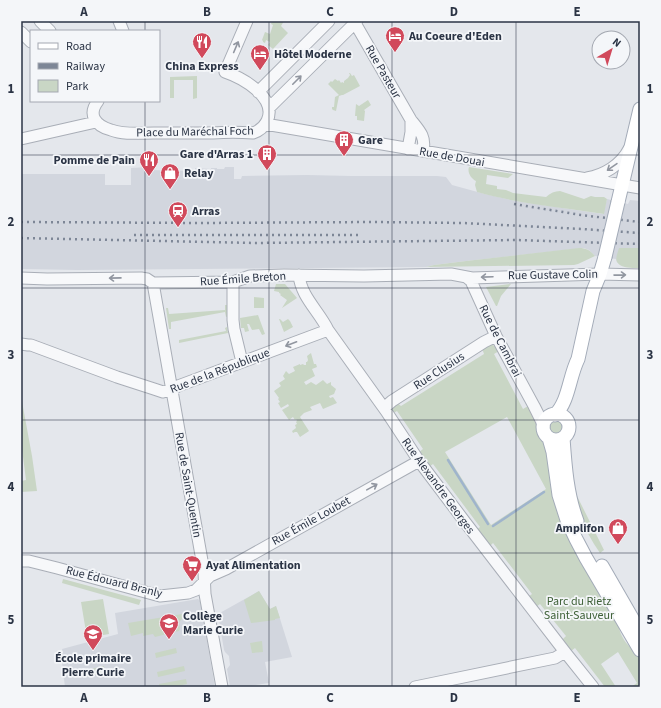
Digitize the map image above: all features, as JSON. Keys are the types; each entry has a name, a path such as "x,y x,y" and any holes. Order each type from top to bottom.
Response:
{"main road":[{"path":"640,109 605,257 593,291 578,359 564,403 545,422 546,432 554,452 559,495 567,520 586,558 640,650"},
{"path":"567,421 579,371 578,359"},
{"path":"546,432 556,440 563,438 569,431 569,424 562,416 553,415"},
{"path":"563,438 566,473 575,516 582,533 640,632"}],"street":[{"path":"40,21 49,30"},
{"path":"247,21 225,72 239,77 246,82 258,92 269,108 356,22"},
{"path":"258,92 329,21"},
{"name":"Rue Pasteur","path":"356,22 411,120 423,138 424,145 422,151"},
{"path":"21,32 30,41"},
{"path":"94,102 92,113 93,117 100,125"},
{"name":"Place du Maréchal Foch","path":"100,125 112,131 123,133 253,133 257,132 265,124 269,108"},
{"path":"408,149 411,132 411,120"},
{"name":"Rue de Douai","path":"265,124 640,188"},
{"path":"21,139 100,125"},
{"path":"585,179 596,176 612,168 624,158 632,144"},
{"name":"Rue Émile Breton","path":"21,278 141,278 147,279 153,283 233,282 250,276 299,275 394,276 452,274 466,277"},
{"name":"Rue Gustave Colin","path":"466,277 600,274 640,275"},
{"name":"Rue Alexandre Georges","path":"299,275 304,294 384,408 419,461 479,542 593,687"},
{"name":"Rue de Cambrai","path":"466,277 471,281 496,336 534,406 546,432"},
{"path":"233,282 233,320 238,364"},
{"name":"Rue de Saint-Quentin","path":"153,283 203,564 205,594 222,687"},
{"name":"Rue de la République","path":"21,344 31,345 164,392 328,330"},
{"name":"Rue Clusius","path":"384,408 392,401 484,342 496,336"},
{"path":"534,406 553,415"},
{"name":"Rue Émile Loubet","path":"204,582 210,576 419,461"},
{"name":"Rue Édouard Branly","path":"21,561 29,561 57,568 160,596 188,593 196,590 204,582"},
{"path":"415,687 435,685 555,658 565,652"}],"shaded area":[{"path":"149,167 149,170 195,171 195,168 224,169 225,167 234,167 234,179 241,179 242,176 307,175 437,176 446,177 452,185 485,194 516,201 603,214 607,199 628,204 630,200 640,201 640,268 624,266 617,262 616,259 595,256 589,250 584,248 426,267 78,270 21,269 21,174 105,174 105,185 131,185 131,168"},
{"path":"259,591 270,609 276,606 292,657 265,662 269,683 242,687 230,687 227,669 230,665 229,656 224,650 218,614"},
{"name":"Collège Marie Curie","path":"198,599 200,601 215,687 65,687 61,655 61,653 63,653 62,649 118,634 115,613"}],"green space":[{"path":"272,21 284,21 281,26 288,33 273,49 268,45 270,42 266,40 265,43 262,40 265,32 270,34 273,25 271,24"},
{"path":"349,73 352,76 354,75 360,86 339,96 336,111 333,110 332,107 334,107 335,97 339,95 328,84 335,79 338,81 339,80 341,83 344,83 350,75"},
{"path":"197,76 197,98 193,99 193,80 174,80 174,98 170,98 170,77"},
{"path":"368,100 371,105 364,110 364,121 357,120 357,116 355,116 356,104 359,106"},
{"path":"469,167 513,174 508,178 487,175 486,184 497,186 497,189 506,190 513,193 546,197 553,192 560,191 584,199 591,196 604,197 607,199 604,214 524,202 477,192 475,185 476,181 470,175"},
{"path":"579,248 588,250 595,256 574,265 426,267 466,261"},
{"path":"619,248 640,248 640,268 628,268 621,266 616,259"},
{"path":"276,284 285,284 297,298 282,308 287,300 280,295 281,294 279,292 274,291"},
{"path":"511,284 501,296 496,306 486,287"},
{"path":"254,297 264,298 264,308 254,308"},
{"path":"225,305 228,305 228,316 226,317 225,312 171,322 171,329 169,329 166,308 168,308 169,314 225,310"},
{"path":"258,315 265,334 262,335 259,329 252,330 249,324 247,324 249,331 245,332 244,328 241,328 240,318"},
{"path":"279,319 283,322 288,319 293,327 284,332"},
{"path":"227,327 228,333 179,343 179,340 226,331 225,328"},
{"name":"Parc du Rietz Saint-Sauveur","path":"491,344 499,351 494,354 523,409 530,405 539,424 538,433 546,446 555,487 618,620 622,637 639,658 641,668 640,687 631,687 637,683 618,652 601,664 616,687 605,687 575,648 571,651 562,640 566,636 540,604 536,607 528,597 532,594 493,543 489,547 476,530 480,527 433,464 429,467 419,452 423,449 397,411 392,414 392,405 396,402 401,406 484,354 482,348","holes":["507,417 546,489 491,525 445,452"]},
{"path":"311,353 314,364 316,364 317,367 312,369 315,376 304,382 306,385 311,382 316,385 323,380 327,384 331,382 331,385 336,389 334,394 329,396 330,398 333,397 337,403 323,409 320,403 310,407 312,410 304,413 300,417 309,431 300,437 297,432 293,433 292,431 296,428 296,419 295,420 293,417 289,420 282,410 289,406 288,404 281,408 278,403 280,402 278,399 279,398 274,391 281,386 279,383 285,379 283,376 286,371 289,374 295,371 293,367 300,364 306,365 308,360 307,356"},
{"path":"21,396 37,491 21,492 21,481 26,480 21,449"},
{"path":"556,421 561,423 563,428 561,433 556,435 551,433 549,428 551,423"},
{"path":"573,488 604,550 600,553 579,518"},
{"path":"63,579 141,600 139,605 62,583"},
{"path":"259,591 270,609 276,606 280,618 251,623 244,600"},
{"path":"103,599 109,634 87,638 81,602"},
{"path":"182,614 182,619 179,622 179,631 155,637 153,634 143,636 143,633 131,636 128,623"},
{"path":"262,641 263,652 252,653 250,643"},
{"path":"176,648 177,653 156,658 155,653"},
{"path":"104,666 105,673 84,677 83,671"},
{"path":"184,666 185,671 158,677 157,672"},
{"path":"186,679 187,684 174,687 160,687 159,684"}],"waterway":[{"path":"448,460 488,524"},
{"path":"493,526 544,492"}],"railway":[{"path":"514,204 581,215 640,222"},
{"path":"21,222 463,223 640,233"},
{"path":"134,235 360,235"},
{"path":"21,238 255,243 516,240 640,244"}],"place":[{"name":"Au Coeure d'Eden","path":"395,53"},
{"name":"China Express","path":"202,59"},
{"name":"Hôtel Moderne","path":"260,71"},
{"name":"Gare","path":"344,157"},
{"name":"Gare d'Arras 1","path":"267,171"},
{"name":"Pomme de Pain","path":"149,177"},
{"name":"Relay","path":"170,190"},
{"name":"Arras","path":"178,228"},
{"name":"Amplifon","path":"618,545"},
{"name":"Ayat Alimentation","path":"192,582"},
{"name":"Collège Marie Curie","path":"169,640"},
{"name":"École primaire Pierre Curie","path":"93,651"}]}
